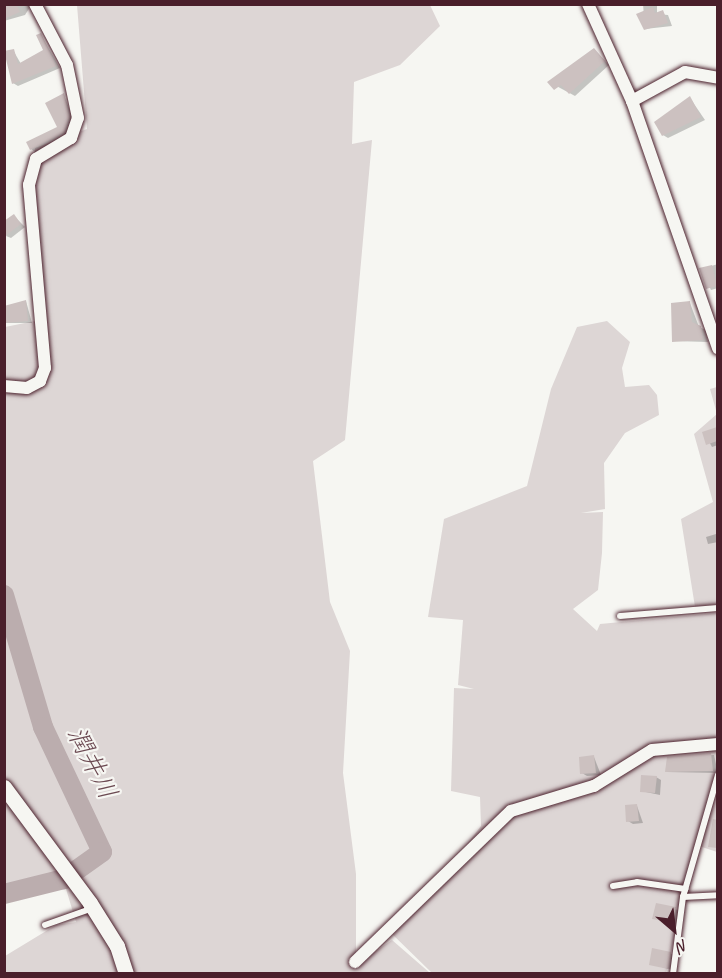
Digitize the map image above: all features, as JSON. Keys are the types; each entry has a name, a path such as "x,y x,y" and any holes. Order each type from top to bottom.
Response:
{"street":[{"path":"4,386 27,388 40,381 45,368 29,184 36,159 71,138 78,118 67,65 34,4"},
{"path":"588,4 632,101 717,348"},
{"path":"632,101 685,72 717,78"},
{"path":"355,962 511,812 594,786 652,750 717,744"},
{"path":"4,788 92,906 117,946 126,974"}],"lane":[{"path":"620,616 717,608"},
{"path":"674,974 683,897 717,775"},
{"path":"613,886 637,882 685,889"},
{"path":"683,897 717,895"},
{"path":"45,925 92,906"}],"shaded area":[{"path":"77,5 430,5 440,26 400,65 354,82 352,144 372,140 345,440 313,461 330,602 350,651 343,773 356,874 356,965 392,940 430,973 5,973 5,956 56,925 76,922 63,879 5,888 5,327 35,321 35,148 87,129"},
{"path":"607,321 630,342 622,368 625,387 649,385 657,395 659,415 625,433 604,463 605,509 581,513 603,512 602,553 598,590 573,609 597,631 600,624 717,613 717,741 660,749 717,748 717,852 696,845 666,973 432,973 389,931 415,912 481,826 480,797 451,791 454,688 474,689 458,685 463,620 428,617 444,519 527,486 551,389 577,327"},
{"path":"717,387 717,414 710,389"},
{"path":"717,414 717,604 695,607 681,519 713,502 694,434"}],"building":[{"path":"4,4 16,4 20,12 4,19"},
{"path":"653,7 655,13 663,10 668,23 644,30 636,14"},
{"path":"41,33 56,66 12,84 4,51 14,49 18,64 43,50 36,35"},
{"path":"594,48 605,61 569,94 561,85 554,90 547,82"},
{"path":"64,93 69,117 64,132 30,150 26,142 57,127 45,103"},
{"path":"690,96 701,117 662,136 654,122"},
{"path":"14,214 21,224 4,237 4,221"},
{"path":"712,265 717,286 706,289 699,268"},
{"path":"26,300 28,321 4,323 4,306"},
{"path":"690,301 692,322 701,326 703,340 672,342 671,303"},
{"path":"717,427 717,441 706,445 702,432"},
{"path":"711,753 713,771 665,772 667,757"},
{"path":"594,755 596,773 580,774 579,757"},
{"path":"641,775 657,776 655,793 640,792"},
{"path":"637,804 639,821 626,822 625,805"},
{"path":"713,819 717,820 717,848 708,847"},
{"path":"656,903 676,907 674,923 652,919"},
{"path":"652,948 671,952 668,969 649,965"}],"waterway":[{"name":"潤井川","path":"4,595 43,727 102,852 64,879 4,894"}]}
